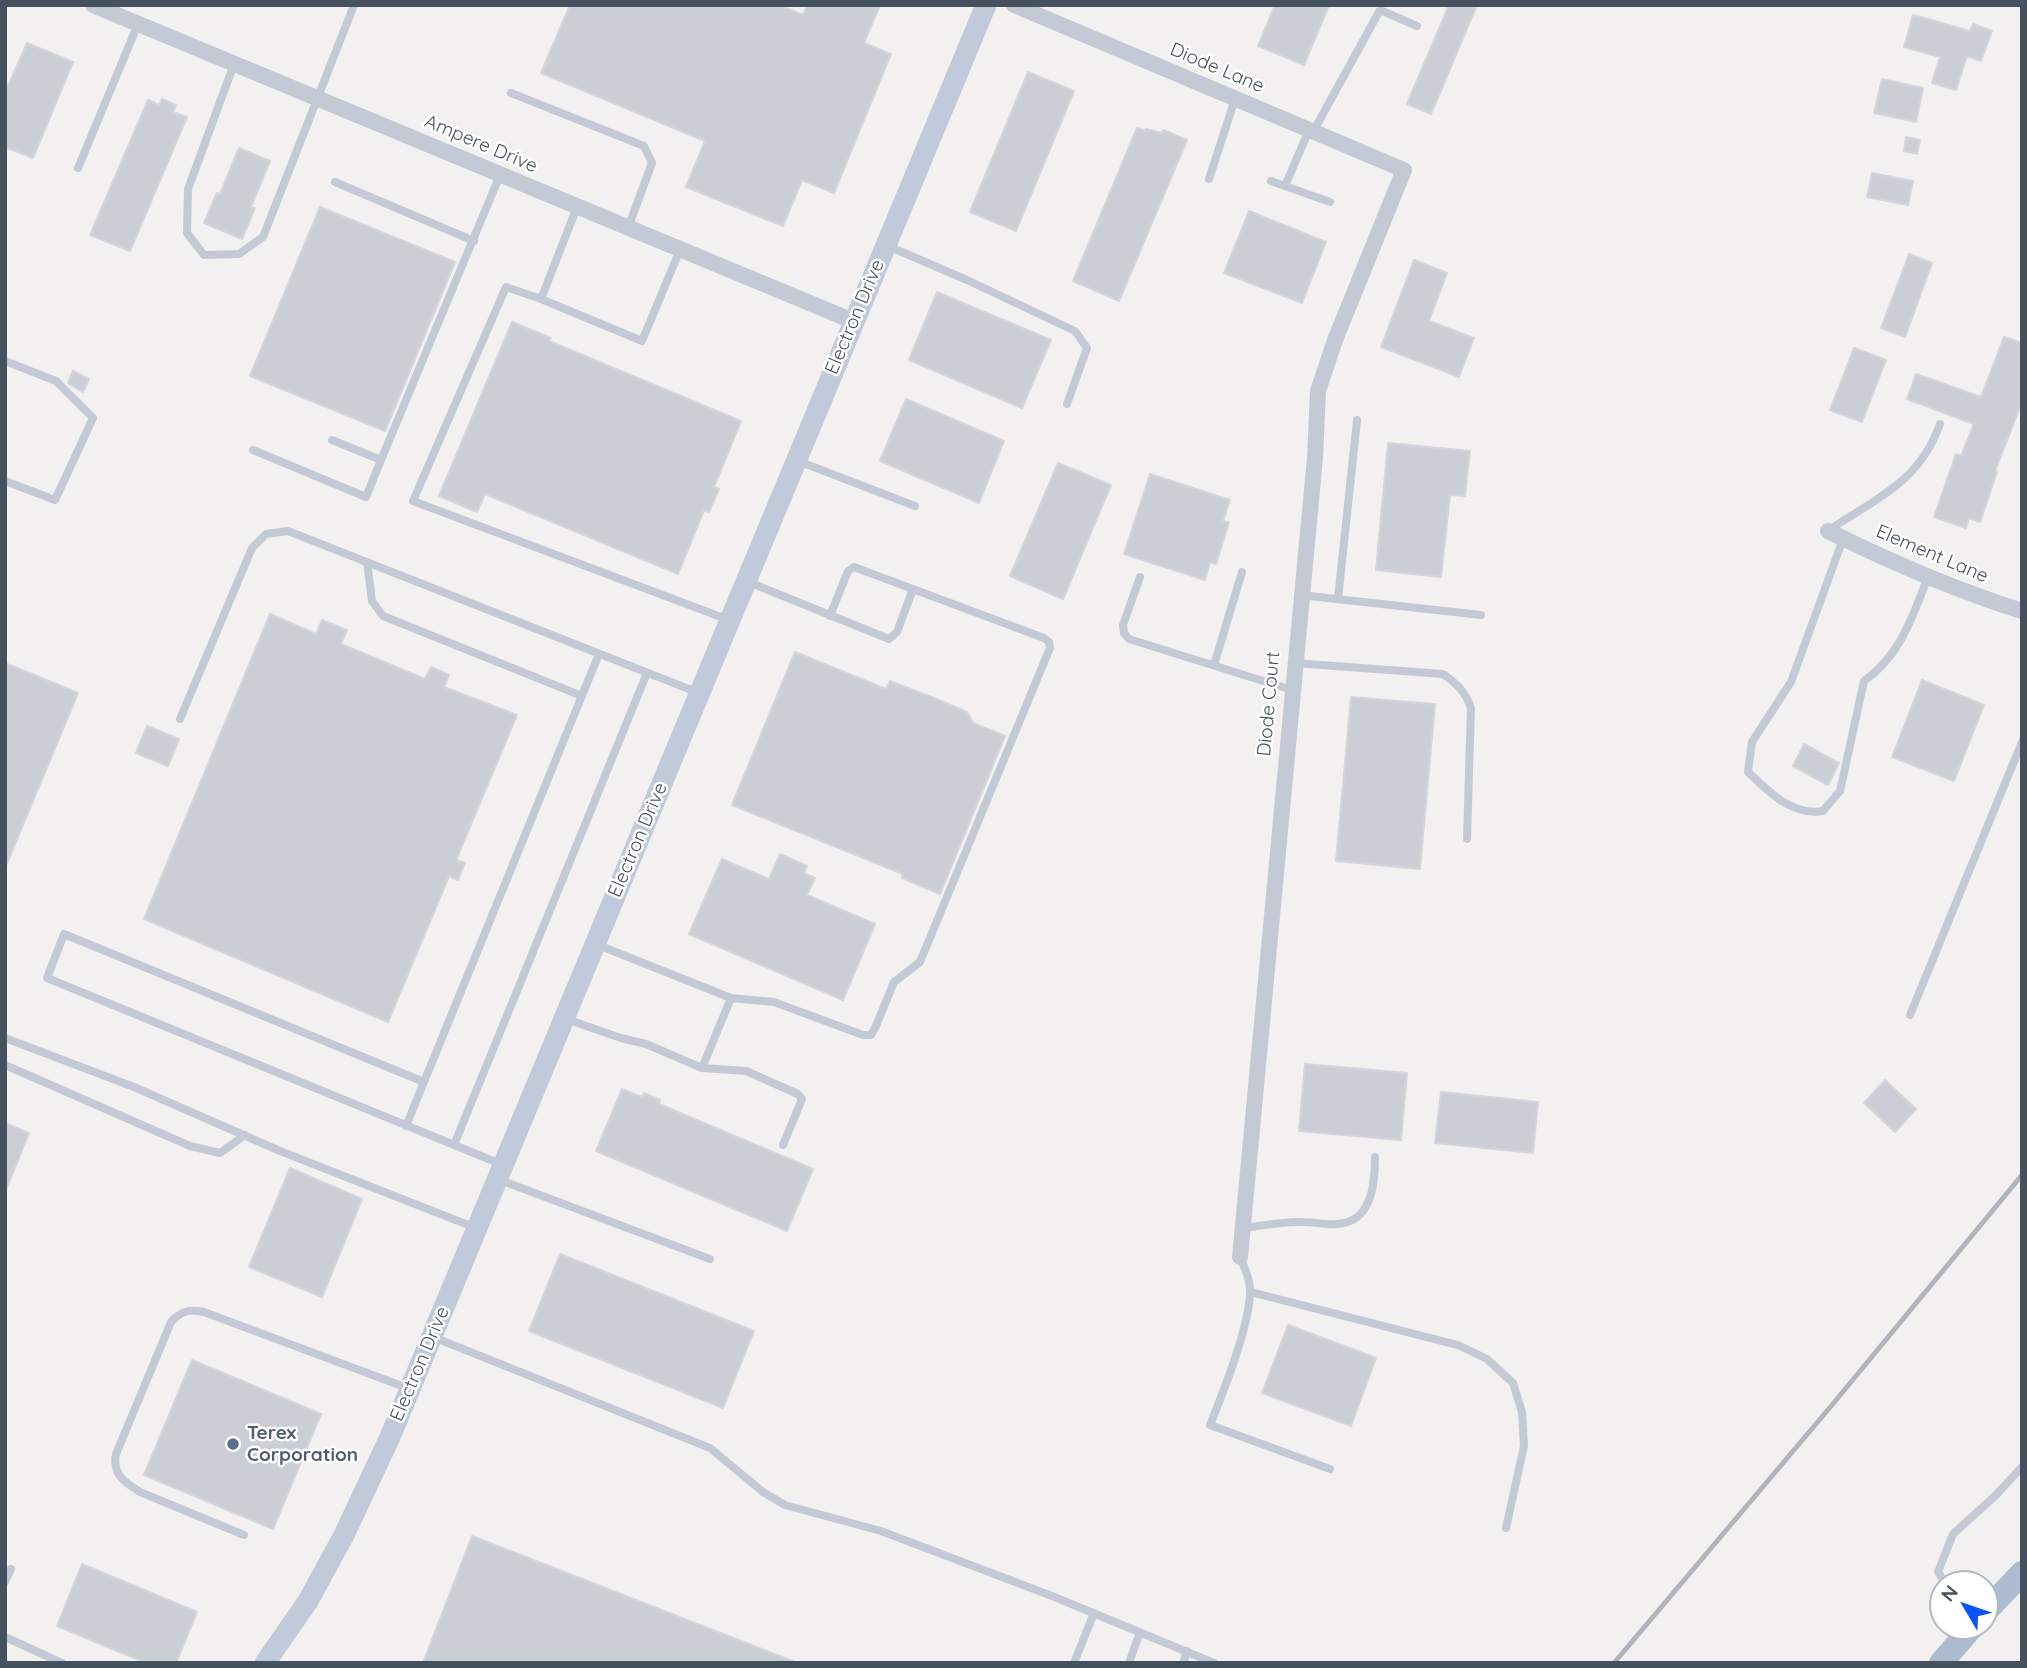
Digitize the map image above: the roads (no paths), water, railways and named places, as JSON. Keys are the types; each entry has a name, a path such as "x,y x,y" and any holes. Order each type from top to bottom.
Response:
{"main road":[{"path":"1999,1599 2016,1583"},
{"path":"1941,1663 1961,1640"}],"street":[{"name":"Ampere Drive","path":"93,5 853,321"},
{"name":"Electron Drive","path":"265,1663 308,1601 344,1535 410,1389 986,5"},
{"name":"Diode Lane","path":"1014,5 1404,170"},
{"name":"Diode Court","path":"1240,1257 1318,391 1335,340 1404,170"},
{"name":"Element Lane","path":"1828,531 1967,594 2022,611"}],"lane":[{"path":"234,64 188,189 187,233 204,255 239,254 263,237 354,5"},
{"path":"1285,186 1311,131 1380,10 1417,26"},
{"path":"78,169 138,24"},
{"path":"511,93 644,146 652,163 628,228"},
{"path":"1209,179 1235,99"},
{"path":"253,450 366,497 500,175"},
{"path":"1271,181 1330,202"},
{"path":"335,182 474,241"},
{"path":"541,299 577,207"},
{"path":"885,245 1075,331 1087,348 1067,404"},
{"path":"680,250 642,341 506,287 413,501 729,620"},
{"path":"5,361 56,381 93,418 55,500 5,481"},
{"path":"1338,600 1357,420"},
{"path":"1828,531 1903,481 1917,468 1940,424"},
{"path":"332,440 381,460"},
{"path":"796,460 915,506"},
{"path":"180,719 252,548 265,534 288,531 699,693"},
{"path":"1843,539 1791,682 1752,742 1748,772 1797,810 1810,813 1823,811 1840,791 1864,681 1881,668 1901,642 1928,577"},
{"path":"367,562 372,601 383,616 582,696"},
{"path":"595,944 731,998 774,1002 863,1035 871,1035 894,982 920,962 1050,648 1049,642 1044,638 851,568 830,616"},
{"path":"1214,665 1242,572"},
{"path":"1140,577 1123,625 1124,633 1129,639 1292,690"},
{"path":"745,580 889,639 897,632 913,589"},
{"path":"1300,596 1481,615"},
{"path":"406,1126 599,654"},
{"path":"1294,663 1443,674 1460,688 1468,697 1471,708 1466,839"},
{"path":"454,1145 647,673"},
{"path":"1910,1015 2022,742"},
{"path":"424,1082 64,934 47,978 454,1145 500,1172 709,1259"},
{"path":"702,1068 731,998"},
{"path":"564,1018 646,1044 702,1068 746,1071 798,1094 802,1099 783,1145"},
{"path":"5,1038 134,1087 245,1135 477,1228"},
{"path":"5,1065 190,1146 220,1153 245,1135"},
{"path":"1242,1228 1301,1222 1347,1223 1359,1217 1368,1205 1375,1174 1375,1157"},
{"path":"1240,1257 1251,1292 1245,1321 1210,1425 1330,1469"},
{"path":"1251,1292 1458,1345 1487,1359 1513,1383 1522,1412 1524,1446 1506,1528"},
{"path":"244,1535 140,1492 128,1485 116,1471 116,1454 171,1322 177,1315 184,1311 204,1311 410,1389"},
{"path":"431,1337 710,1448 763,1492 785,1505 881,1531 1094,1613 1214,1663"},
{"path":"1939,1570 1953,1534 2022,1467"},
{"path":"5,1582 11,1569"},
{"path":"1074,1663 1094,1613"},
{"path":"1129,1663 1140,1632"},
{"path":"5,1637 62,1663"},
{"path":"1183,1663 1187,1651"}],"railway":[{"path":"1614,1663 2022,1175"}],"place":[{"name":"Terex Corporation","path":"233,1444"}]}
